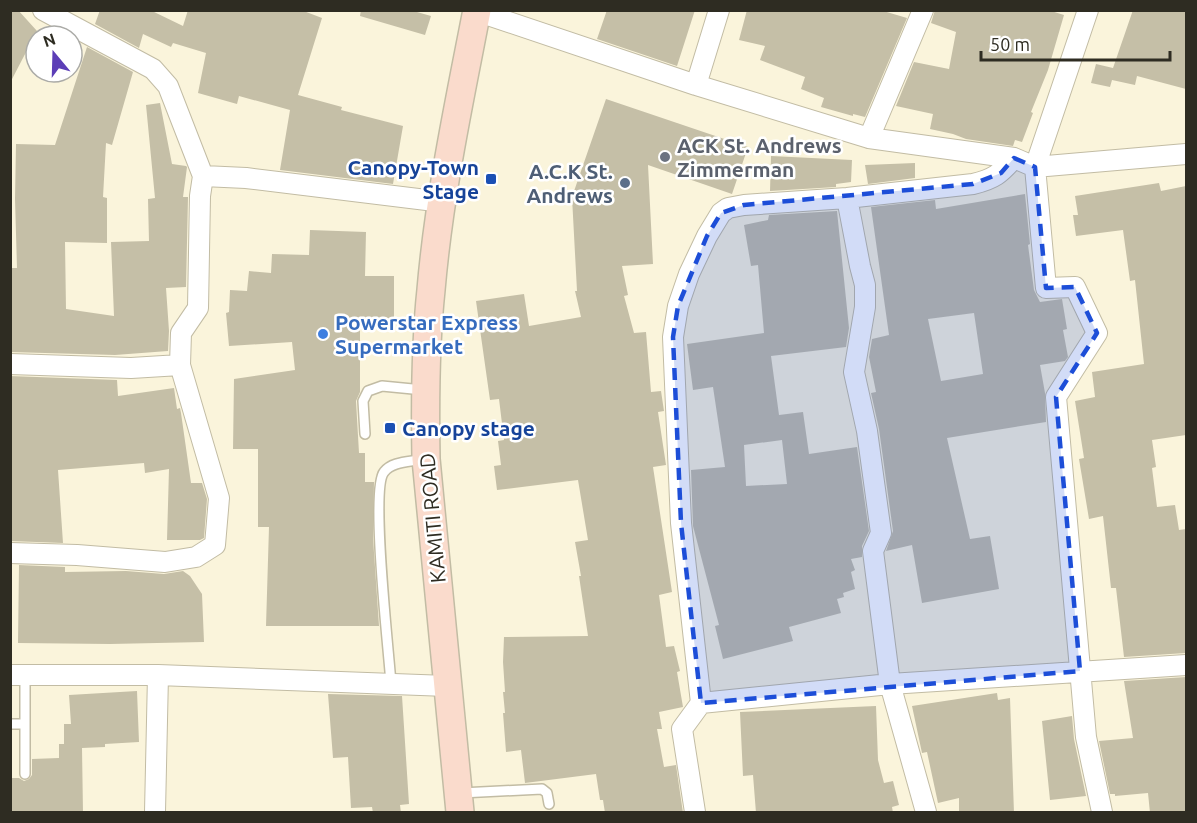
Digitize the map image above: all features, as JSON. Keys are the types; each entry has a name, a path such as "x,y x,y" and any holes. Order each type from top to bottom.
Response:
{"main road":[{"name":"KAMITI ROAD","path":"459,803 426,459 426,390 430,290 477,11"}],"street":[{"path":"10,553 77,555 165,562 196,557 215,545 219,498 180,365 181,333 198,308 200,196 203,176 168,86 153,69 43,10"},
{"path":"696,85 719,10"},
{"path":"869,138 923,10"},
{"path":"1088,10 1035,167 1047,288 1075,287 1097,333 1056,397 1086,737 1102,813"},
{"path":"477,11 696,85 869,138 1014,158 1035,167 1186,154"},
{"path":"695,813 682,729 701,703 681,523 673,337 678,306 706,236 716,219 728,208 973,184 1001,174 1014,158"},
{"path":"203,176 246,178 443,202"},
{"path":"847,198 865,285 865,307 854,372 867,431 881,533 873,551 890,684 926,813"},
{"path":"10,364 131,368 180,365"},
{"path":"701,703 890,684 1186,665"},
{"path":"18,675 158,675 447,686"},
{"path":"155,813 158,675"}],"lane":[{"path":"364,434 363,401 368,391 382,386 426,390"},
{"path":"391,684 378,516 380,479 385,470 393,465 426,459"},
{"path":"18,675 25,724 25,774"},
{"path":"10,724 25,724"},
{"path":"459,803 542,789 547,793 549,804"}],"highlighted area":[{"path":"1014,158 1035,167 1046,288 1075,287 1097,333 1056,397 1080,671 701,703 681,523 673,337 678,306 707,236 721,213 744,205 973,184 1001,173"}],"building":[{"path":"10,10 18,10 31,24 24,24 24,56 10,83"},
{"path":"100,10 150,10 183,26 188,10 301,10 322,18 298,95 342,107 341,110 403,126 393,184 280,170 290,110 239,96 237,104 198,93 206,53 173,43 171,47 143,34 139,48 95,24"},
{"path":"361,10 410,10 431,16 425,35 360,16"},
{"path":"607,10 695,10 677,66 597,39"},
{"path":"747,10 880,10 907,18 865,117 821,107 824,98 801,89 805,77 760,60 765,46 739,40"},
{"path":"935,10 1048,10 1064,15 1048,70 1022,142 1015,140 1013,146 966,139 930,129 933,114 896,106 914,62 949,69 956,32 931,23"},
{"path":"1133,10 1186,10 1186,89 1137,76 1135,85 1112,80 1110,87 1091,83 1096,64 1113,68"},
{"path":"87,47 133,72 112,145 106,143 103,197 107,198 107,243 65,242 66,309 114,316 111,242 149,241 148,199 155,198 146,105 160,103 172,164 187,167 183,197 188,197 186,287 166,288 168,351 115,355 10,352 10,268 17,268 16,144 55,145 75,84 84,84 84,56"},
{"path":"606,99 748,147 732,194 648,165 653,264 622,266 628,295 624,296 634,333 646,332 651,392 661,391 664,411 658,412 666,465 653,467 672,592 659,595 666,647 674,646 680,671 677,672 683,707 659,712 662,729 657,729 664,767 676,765 683,813 605,813 603,800 600,800 596,774 525,783 521,750 506,752 503,713 505,713 504,637 588,636 575,542 588,540 578,480 497,490 494,466 501,465 498,441 504,440 499,399 490,400 476,301 524,294 529,326 581,317 575,291 577,291 572,197"},
{"path":"771,156 852,160 851,182 836,184 836,187 770,191"},
{"path":"915,163 915,178 868,184 865,165"},
{"path":"1159,183 1161,191 1186,186 1186,435 1152,440 1156,467 1152,468 1157,507 1175,505 1179,530 1186,529 1186,653 1124,657 1116,588 1111,588 1103,516 1089,519 1079,459 1084,458 1075,401 1095,397 1092,372 1144,364 1135,280 1130,281 1123,230 1076,236 1073,215 1078,215 1075,196"},
{"path":"1025,194 1034,290 1040,302 1062,299 1067,329 1063,330 1068,357 1065,361 1040,365 1045,393 1046,422 947,438 970,539 990,536 999,589 922,603 912,545 886,551 893,531 879,429 871,393 876,392 869,357 872,339 889,335 871,207 935,200 936,209","holes":["974,313 983,374 941,381 928,319"]},
{"path":"837,211 849,328 846,347 771,356 779,415 803,412 809,454 857,447 869,531 862,546 862,557 851,559 855,570 851,572 855,589 843,593 844,597 837,599 841,613 789,627 793,641 723,659 715,626 719,625 693,526 691,470 725,467 713,387 693,390 687,344 764,333 758,265 751,266 744,225 768,220 769,215","holes":["782,440 787,484 746,486 744,445"]},
{"path":"310,230 366,232 365,276 394,276 394,321 360,319 360,392 356,401 359,453 365,453 365,482 374,482 373,538 379,626 266,626 269,527 258,527 258,449 233,449 234,379 295,370 292,342 229,346 226,313 229,312 230,290 247,291 249,271 271,273 272,254 309,255"},
{"path":"10,376 117,380 118,396 174,388 177,409 180,408 181,413 191,483 202,483 207,499 204,538 167,540 169,469 145,473 144,463 58,470 63,543 10,541"},
{"path":"19,565 65,567 65,572 126,571 164,574 183,571 190,576 202,594 204,642 18,643"},
{"path":"1186,677 1186,813 1150,813 1148,793 1115,796 1115,794 1110,794 1099,741 1133,738 1124,681"},
{"path":"137,691 139,742 82,748 83,813 10,813 10,778 19,778 24,781 29,779 32,775 32,759 59,758 59,744 64,744 64,724 71,724 69,695"},
{"path":"997,693 998,700 1010,698 1014,813 959,813 959,798 938,803 927,752 922,753 912,706"},
{"path":"328,694 402,696 409,804 400,805 401,813 373,813 372,807 351,808 348,757 333,758"},
{"path":"876,706 878,760 884,783 893,781 899,805 892,807 893,813 756,813 753,775 743,776 740,712"},
{"path":"1072,716 1074,739 1086,796 1050,800 1042,721"}],"place":[{"name":"ACK St. Andrews Zimmerman","path":"665,157"},
{"name":"Canopy-Town Stage","path":"491,179"},
{"name":"A.C.K St. Andrews","path":"625,183"},
{"name":"Powerstar Express Supermarket","path":"323,334"},
{"name":"Canopy stage","path":"390,428"}]}
